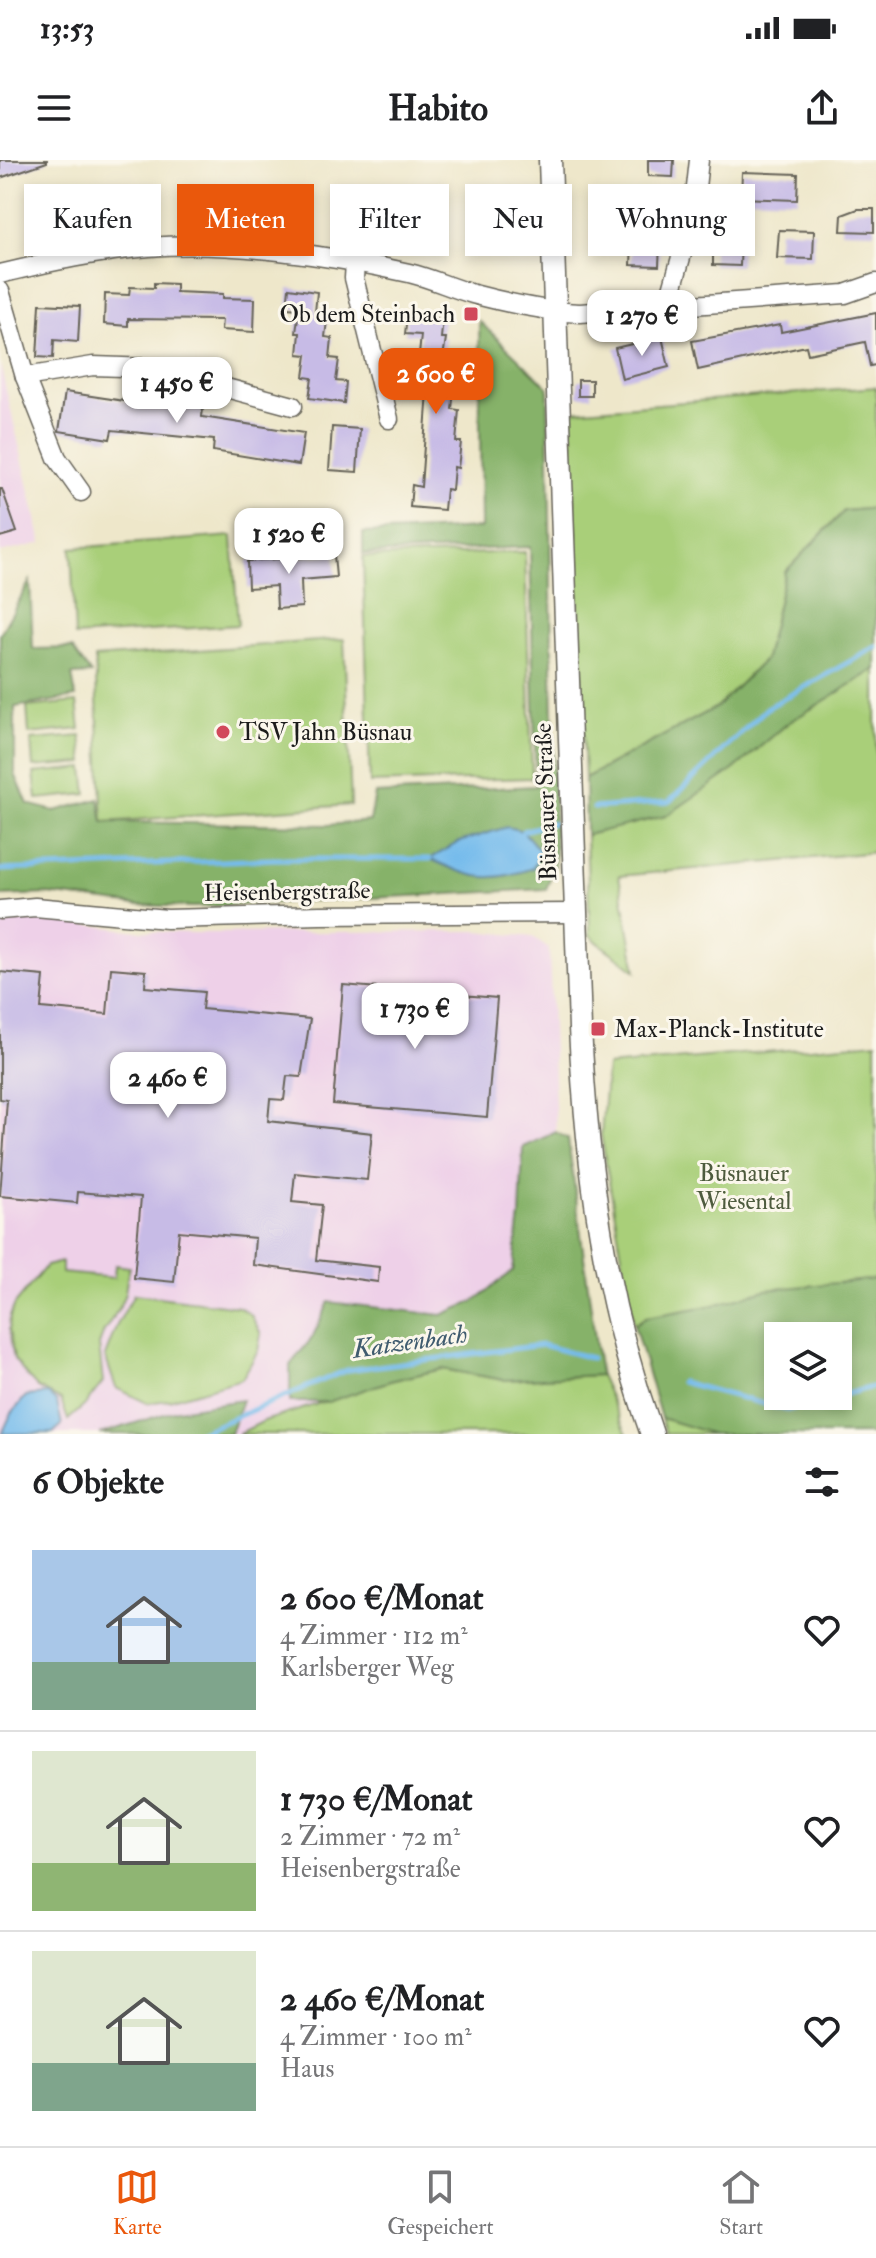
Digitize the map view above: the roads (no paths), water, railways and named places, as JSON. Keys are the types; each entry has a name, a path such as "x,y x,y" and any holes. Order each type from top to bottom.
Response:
{"street":[{"name":"Büsnauer Straße","path":"550,160 583,1085 592,1185 612,1299 652,1434"},
{"path":"667,307 693,215 699,160"},
{"path":"0,274 96,253 152,247 227,247 355,263 411,274 473,294 555,312 845,294 876,283"},
{"path":"355,263 354,278 389,419"},
{"path":"0,291 25,377 57,458 81,492"},
{"path":"25,377 93,366 152,368 293,406"},
{"name":"Heisenbergstraße","path":"0,910 35,907 167,919 576,913"}],"water":[{"path":"507,827 523,831 541,852 533,868 504,876 480,877 430,859 459,842"},
{"path":"48,1394 57,1402 62,1425 53,1433 2,1434 11,1414 26,1396"}],"waterway":[{"path":"594,808 669,802 767,708 876,647"},
{"path":"523,831 552,823"},
{"path":"0,870 273,859 430,859"},
{"name":"Katzenbach","path":"196,1434 347,1370 542,1345 591,1358"},
{"name":"Katzenbach","path":"681,1382 787,1410 876,1386"}],"place":[{"name":"Ob dem Steinbach","path":"471,314"},
{"name":"TSV Jahn Büsnau","path":"223,732"},
{"name":"Max-Planck-Institute","path":"598,1029"}],"park label":[{"name":"Büsnauer Wiesental","path":"744,1187"}]}
